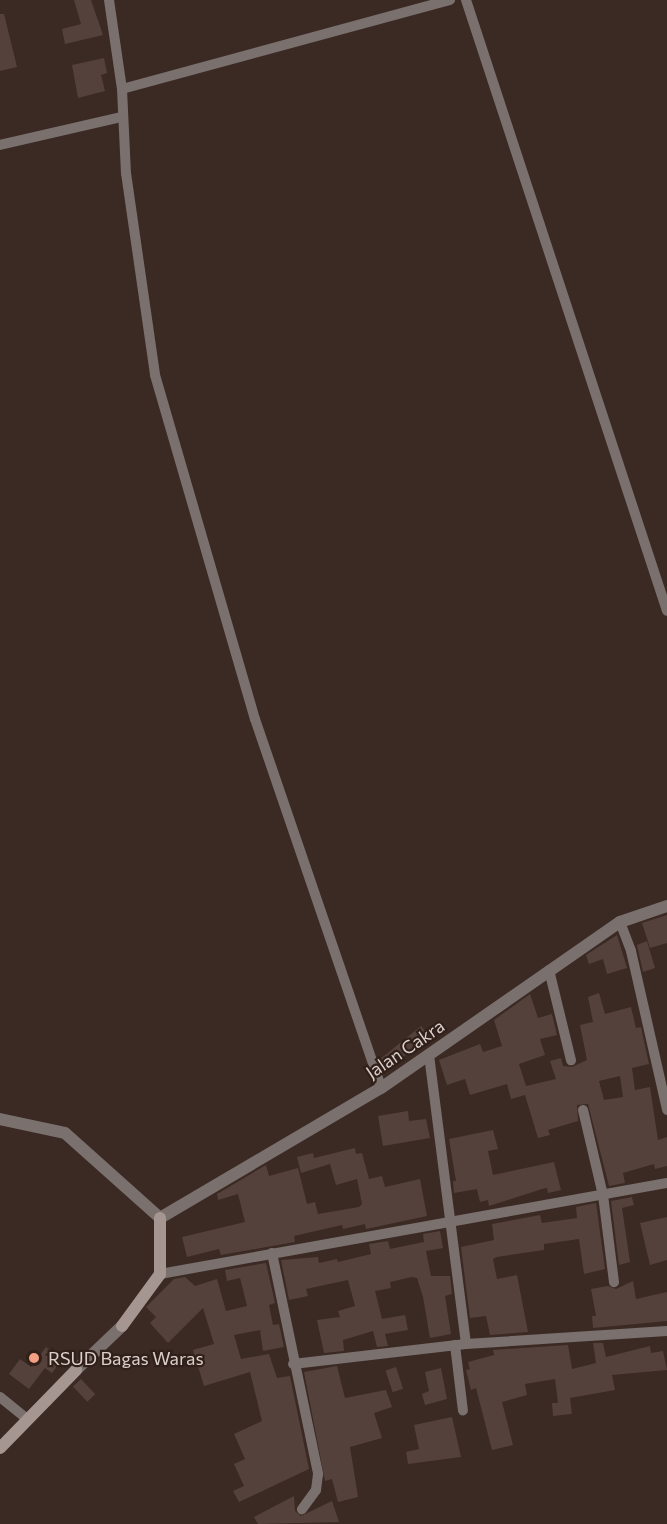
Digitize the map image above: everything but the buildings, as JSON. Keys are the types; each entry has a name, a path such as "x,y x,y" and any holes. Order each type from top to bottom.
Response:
{"main road":[{"path":"122,1326 160,1274 160,1218"},
{"path":"0,1448 76,1370"}],"street":[{"path":"109,0 122,89 121,117 155,375 255,719 381,1088"},
{"path":"122,89 450,0"},
{"path":"466,0 667,611"},
{"path":"0,145 121,117"},
{"name":"Jalan Cakra","path":"160,1218 381,1088 620,922 667,906"},
{"path":"620,922 631,951 667,1110"},
{"path":"549,970 571,1060"},
{"path":"429,1055 452,1222 463,1411"},
{"path":"583,1110 603,1195 614,1282"},
{"path":"0,1119 65,1132 160,1218"},
{"path":"160,1274 667,1184"},
{"path":"272,1253 319,1485 302,1509"},
{"path":"76,1370 122,1326"},
{"path":"293,1364 460,1344 667,1331"},
{"path":"0,1397 28,1420"}],"place":[{"name":"RSUD Bagas Waras","path":"34,1358"}]}
